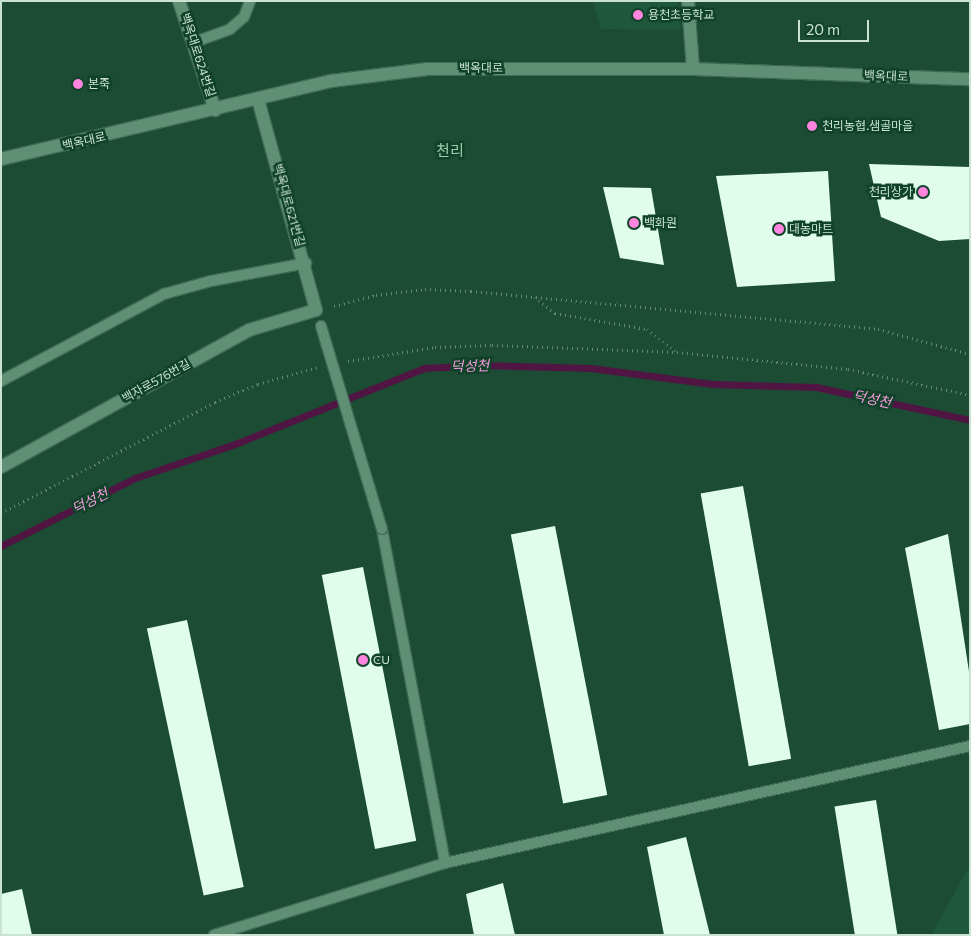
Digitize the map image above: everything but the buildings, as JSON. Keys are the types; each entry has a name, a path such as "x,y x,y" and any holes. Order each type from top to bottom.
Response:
{"main road":[{"name":"백옥대로624번길","path":"179,1 195,42 215,110"},
{"path":"688,1 693,69"},
{"name":"백옥대로","path":"1,159 258,100 331,81 427,69 693,69 970,79"},
{"name":"백옥대로621번길","path":"258,100 306,263 316,310"},
{"name":"백자로576번길","path":"1,467 248,330 275,320 316,310"}],"lane":[{"path":"195,42 230,29 244,17 250,1"},
{"path":"1,381 164,294 211,281 306,263"},
{"path":"316,310 382,529 445,864"},
{"path":"214,935 445,864 970,746"}],"path":[{"path":"316,310 376,295 425,289 535,297 878,329 970,354"},
{"path":"535,297 555,313 647,329 677,352"},
{"path":"339,362 435,347 483,346 677,352 848,369 970,395"},
{"path":"1,513 215,402 258,384 321,367"}],"shaded area":[{"name":"용천초등학교","path":"593,1 677,1 680,30 601,29"},
{"path":"970,865 970,935 931,935"}],"waterway":[{"name":"덕성천","path":"1,546 135,478 235,444 424,368 484,365 591,368 712,384 816,387 970,420"}],"place":[{"name":"용천초등학교","path":"638,15"},
{"name":"본죽","path":"78,84"},
{"name":"천리농협.샘골마을","path":"812,126"},
{"name":"천리상가","path":"923,192"},
{"name":"백화원","path":"634,223"},
{"name":"대농마트","path":"779,229"},
{"name":"CU","path":"363,660"}],"district":[{"name":"천리","path":"450,151"}]}
